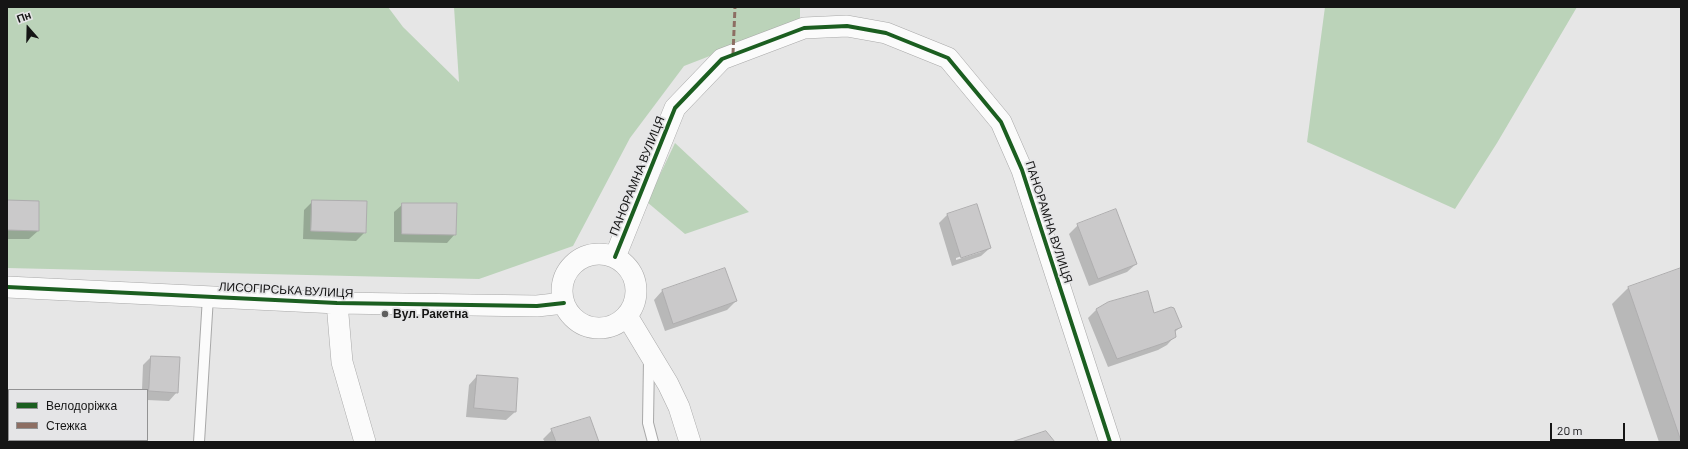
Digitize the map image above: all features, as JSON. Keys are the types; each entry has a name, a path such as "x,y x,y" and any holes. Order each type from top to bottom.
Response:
{"street":[{"name":"ПАНОРАМНА ВУЛИЦЯ","path":"615,257 675,108 722,59 804,28 847,26 886,33 948,58 1001,122 1022,170 1110,442"},
{"path":"594,254 615,257 624,264 631,273 635,283 636,295 633,306 626,316 608,327 597,328 586,326 577,321 569,313 564,304 562,285 570,267 585,256 594,254"},
{"name":"ЛИСОГІРСЬКА ВУЛИЦЯ","path":"7,287 337,303 537,306 564,304"},
{"name":"ЛИСОГІРСЬКА ВУЛИЦЯ","path":"337,303 342,362 365,442"},
{"path":"626,316 649,352 679,407 690,442"}],"lane":[{"path":"199,442 208,297"},
{"path":"649,352 648,423 653,442"}],"green space":[{"path":"7,7 388,7 403,27 459,82 454,7 800,7 800,21 684,66 630,138 573,246 479,279 7,268"},
{"path":"1325,7 1577,7 1497,143 1455,209 1307,142"},
{"path":"675,143 749,212 685,234 647,202"}],"building":[{"path":"7,200 39,201 39,231 7,230"},
{"path":"312,200 367,201 366,233 311,231"},
{"path":"402,203 457,203 456,235 402,234"},
{"path":"977,204 991,248 961,258 947,214"},
{"path":"1116,209 1137,264 1098,279 1077,224"},
{"path":"725,268 737,301 673,324 662,290"},
{"path":"1681,268 1681,441 1628,287"},
{"path":"1148,291 1154,313 1171,307 1174,308 1182,327 1175,330 1176,337 1167,342 1117,359 1096,309 1108,302"},
{"path":"151,356 180,357 178,393 149,391"},
{"path":"477,375 518,378 516,412 474,408"},
{"path":"590,417 599,442 556,442 551,429"},
{"path":"7,425 8,441 36,441 36,442 7,442"},
{"path":"1046,431 1055,442 1012,442"}],"marked path":[{"path":"733,54 735,7"}],"cycle path":[{"path":"615,257 675,108 722,59 804,28 847,26 886,33 948,58 1001,122 1022,170 1110,442"},
{"path":"7,287 337,303 537,306 564,303"}],"place":[{"name":"Вул. Ракетна","path":"385,314"}]}
